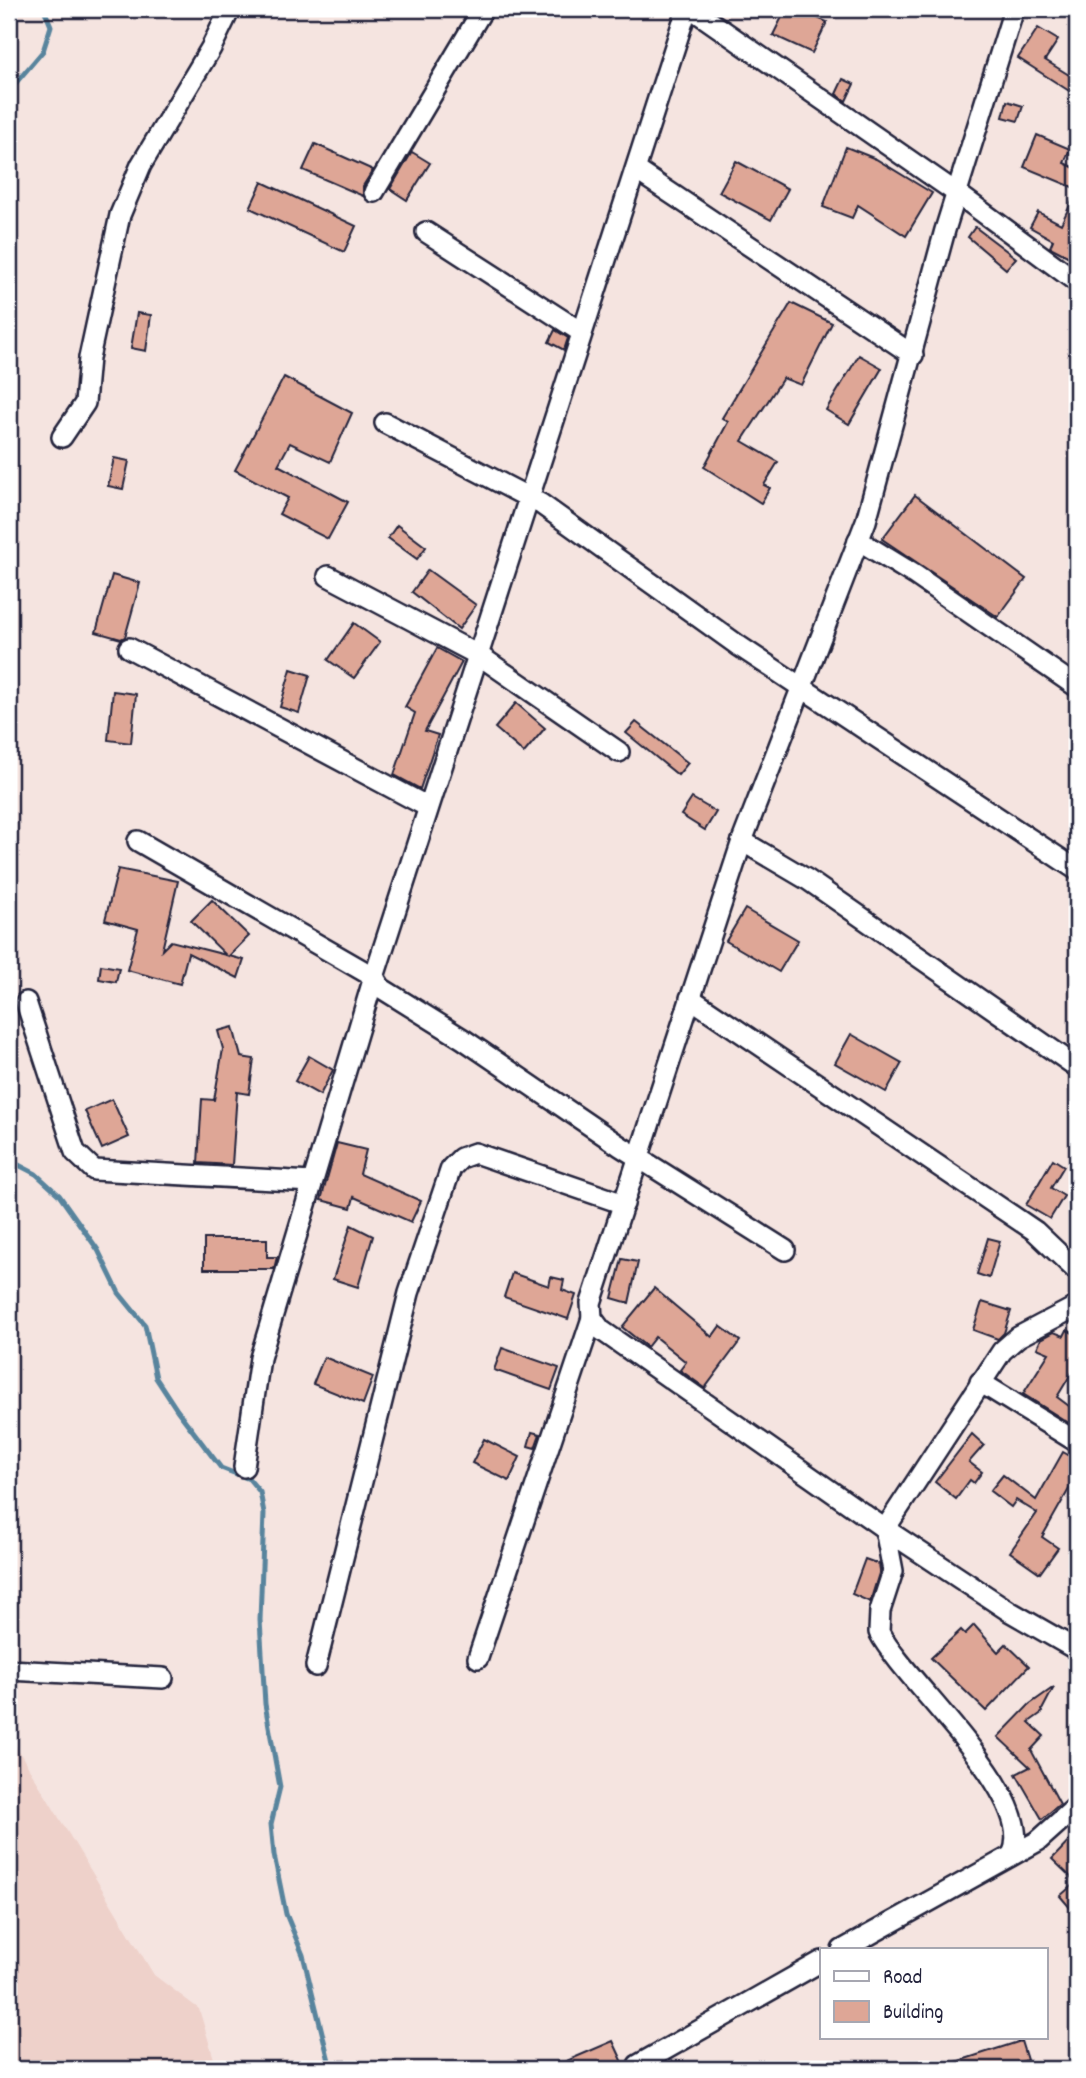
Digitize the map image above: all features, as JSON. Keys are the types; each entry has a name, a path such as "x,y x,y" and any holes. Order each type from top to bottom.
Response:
{"street":[{"path":"62,437 85,402 89,358 120,215 141,165 211,48 230,9"},
{"path":"374,192 482,9"},
{"path":"244,1467 260,1358 374,977 480,656 581,332 689,9 958,194 1077,282"},
{"path":"478,1658 592,1318 591,1303 742,841 858,540 914,355 945,230 1014,9"},
{"path":"636,170 914,355"},
{"path":"426,232 581,332"},
{"path":"385,424 528,497 802,688 1077,870"},
{"path":"858,540 915,575 1077,687"},
{"path":"328,576 480,656 619,752"},
{"path":"129,648 428,807"},
{"path":"138,841 374,977 381,988 429,1016 640,1158 785,1250"},
{"path":"742,841 808,880 1077,1067"},
{"path":"690,998 1035,1231 1077,1271"},
{"path":"26,1002 75,1152 94,1170 312,1182"},
{"path":"316,1666 410,1293 452,1168 461,1158 475,1153 624,1204"},
{"path":"1012,1854 1018,1839 1014,1821 981,1761 879,1632 880,1611 892,1571 885,1529 1002,1351 1018,1337 1077,1306"},
{"path":"592,1318 601,1330 885,1529 1009,1611 1077,1650"},
{"path":"980,1382 1077,1442"},
{"path":"9,1670 163,1678"},
{"path":"846,1948 1038,1841 1077,1806"},
{"path":"638,2064 820,1962"}],"shaded area":[{"path":"9,1735 154,1975 199,2009 217,2069 9,2069"}],"building":[{"path":"786,9 797,9 827,22 812,53 773,35"},
{"path":"1038,28 1058,40 1045,60 1077,80 1077,96 1018,58"},
{"path":"843,79 854,84 846,101 836,94"},
{"path":"1007,101 1023,106 1018,121 1003,117"},
{"path":"1037,135 1070,149 1064,163 1077,169 1077,189 1024,167"},
{"path":"315,144 373,170 363,186 363,196 303,170"},
{"path":"846,147 876,159 932,193 906,236 858,205 852,218 823,207"},
{"path":"412,152 430,163 407,200 390,189"},
{"path":"736,161 788,189 771,220 719,192"},
{"path":"262,182 356,226 344,252 250,208"},
{"path":"1077,191 1077,261 1050,247 1053,240 1030,227 1038,212 1061,224"},
{"path":"975,227 1016,258 1006,269 968,237"},
{"path":"791,303 832,323 801,385 783,378 742,441 778,462 764,485 770,488 761,503 704,467 728,422 722,418"},
{"path":"137,313 151,315 146,351 131,348"},
{"path":"555,330 568,338 564,350 549,342"},
{"path":"859,355 882,368 849,424 826,410"},
{"path":"284,377 352,413 330,462 290,443 278,465 348,502 328,539 279,514 288,498 235,470"},
{"path":"114,458 129,461 123,489 108,486"},
{"path":"915,495 1026,579 998,617 882,539"},
{"path":"397,525 426,547 417,559 388,538"},
{"path":"428,570 476,605 459,629 412,592"},
{"path":"112,575 140,583 125,637 121,639 96,632"},
{"path":"354,623 380,642 354,678 328,660"},
{"path":"437,648 462,662 425,731 438,735 420,789 394,775 415,713 405,707"},
{"path":"291,669 310,675 299,713 280,707"},
{"path":"113,691 136,694 131,743 108,740"},
{"path":"516,703 545,728 524,753 495,728"},
{"path":"636,722 688,763 678,775 626,733"},
{"path":"692,798 716,812 705,830 681,815"},
{"path":"118,869 178,881 162,950 171,941 226,955 191,921 212,900 249,936 229,956 244,960 238,978 188,953 180,984 127,970 138,929 105,920"},
{"path":"745,909 798,940 779,972 726,941"},
{"path":"101,965 119,968 116,982 99,979"},
{"path":"233,1027 241,1057 254,1059 249,1094 237,1092 232,1165 198,1163 202,1099 214,1100 223,1049 218,1031"},
{"path":"851,1034 902,1063 886,1092 835,1063"},
{"path":"309,1056 333,1070 320,1095 295,1081"},
{"path":"112,1099 129,1137 102,1149 85,1111"},
{"path":"337,1143 366,1150 360,1174 421,1201 411,1222 354,1197 351,1208 321,1200"},
{"path":"1053,1159 1064,1166 1051,1188 1064,1196 1050,1219 1026,1205"},
{"path":"351,1225 373,1236 358,1287 333,1279"},
{"path":"988,1238 1000,1241 989,1278 977,1274"},
{"path":"204,1239 267,1239 267,1257 277,1257 274,1269 204,1269"},
{"path":"622,1259 638,1262 629,1303 612,1298"},
{"path":"512,1273 549,1286 551,1277 564,1280 562,1290 576,1295 568,1319 504,1297"},
{"path":"654,1288 712,1337 720,1326 740,1341 705,1388 680,1370 686,1362 655,1337 647,1347 622,1327"},
{"path":"982,1302 1011,1311 1004,1333 998,1339 973,1330"},
{"path":"1067,1330 1077,1335 1077,1364 1057,1397 1077,1412 1077,1428 1023,1394 1049,1353 1037,1348 1041,1339 1054,1332 1064,1336"},
{"path":"502,1348 559,1368 551,1390 494,1370"},
{"path":"324,1357 373,1377 363,1404 313,1384"},
{"path":"532,1432 540,1434 535,1448 528,1446"},
{"path":"972,1434 984,1445 969,1462 982,1472 974,1483 970,1480 956,1499 935,1482"},
{"path":"484,1439 520,1457 509,1481 472,1463"},
{"path":"1063,1452 1077,1460 1077,1475 1042,1537 1058,1548 1040,1573 1010,1552 1037,1513 1016,1500 1011,1507 990,1491 1003,1475 1036,1500"},
{"path":"865,1559 879,1564 880,1570 870,1602 852,1594"},
{"path":"974,1625 998,1652 1006,1644 1029,1666 986,1711 931,1658 961,1630 965,1634"},
{"path":"1054,1687 1043,1712 1029,1722 1044,1736 1031,1750 1060,1804 1042,1819 1016,1774 1030,1767 998,1737 1030,1704"},
{"path":"1077,1833 1077,1916 1060,1896 1076,1882 1052,1859"},
{"path":"613,2041 626,2069 548,2069"},
{"path":"1021,2041 1027,2060 999,2069 943,2069 943,2066"}],"waterway":[{"path":"9,91 43,51 51,26 44,9"},
{"path":"9,1160 36,1174 59,1195 98,1250 119,1293 145,1325 156,1378 177,1410 221,1468 249,1479 260,1492 264,1513 260,1620 265,1704 280,1787 271,1824 274,1855 286,1914 303,1955 331,2069"}]}
